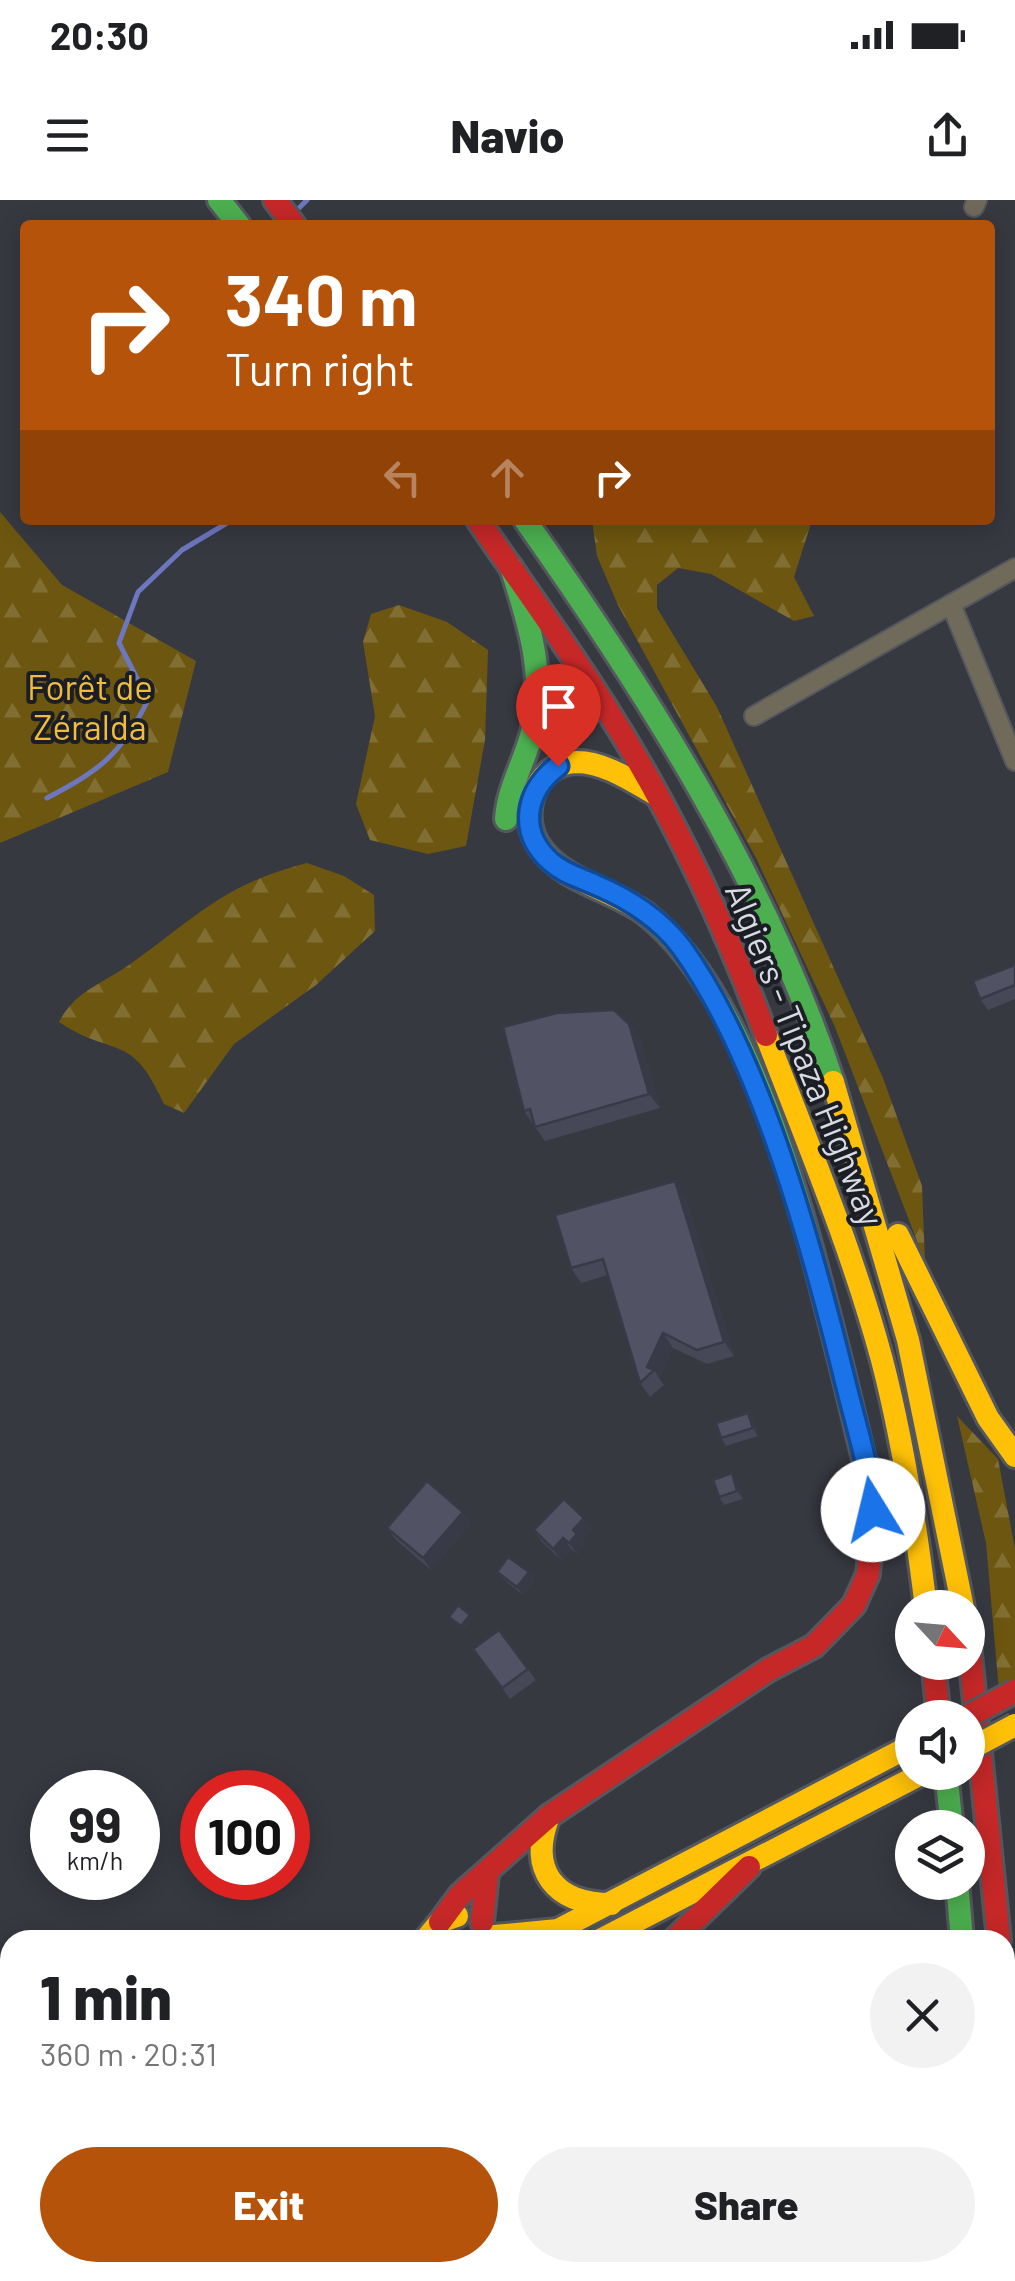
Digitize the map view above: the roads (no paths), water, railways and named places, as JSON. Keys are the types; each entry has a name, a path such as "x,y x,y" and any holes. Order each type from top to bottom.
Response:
{"main road":[{"path":"219,200 234,220"},
{"path":"275,200 290,220"},
{"name":"Algiers - Tipaza Highway","path":"482,525 607,709 656,794 738,960 841,1233 882,1360 915,1520 924,1590"},
{"name":"Algiers - Tipaza Highway","path":"528,525 636,681 794,977 847,1124 894,1278 944,1481 960,1590"},
{"path":"431,1930 460,1895 549,1816 768,1670 830,1613 847,1589 858,1524 855,1474 783,1217 710,1025 670,962 646,936 602,905 545,880 526,863 511,840 506,816 509,794 541,695 535,645 511,567"},
{"path":"656,794 600,764 566,763 544,776 534,790 529,825 550,862 629,902 671,934 712,990 780,1161 821,1287 871,1486 870,1562 862,1592 850,1610 798,1657 768,1670"},
{"path":"847,1124 962,1368 988,1418 1015,1456"},
{"path":"973,1680 998,1930"},
{"path":"985,1707 1015,1691"},
{"path":"985,1741 1015,1725"},
{"path":"553,1930 611,1904 895,1754"},
{"path":"620,1930 901,1790"},
{"path":"549,1816 538,1844 549,1882 563,1896 581,1904 611,1904"},
{"path":"684,1930 748,1867"},
{"path":"486,1874 491,1930"},
{"path":"940,1900 941,1930"},
{"path":"959,1900 961,1930"},
{"path":"436,1930 466,1916 487,1930"}],"street":[{"path":"754,716 1015,568"},
{"path":"951,604 1015,761"}],"waterway":[{"path":"298,209 307,200"},
{"path":"47,798 107,759 128,735 148,700 119,643 138,592 182,550 224,525"}],"park label":[{"name":"Forêt de Zéralda","path":"90,706"}]}
